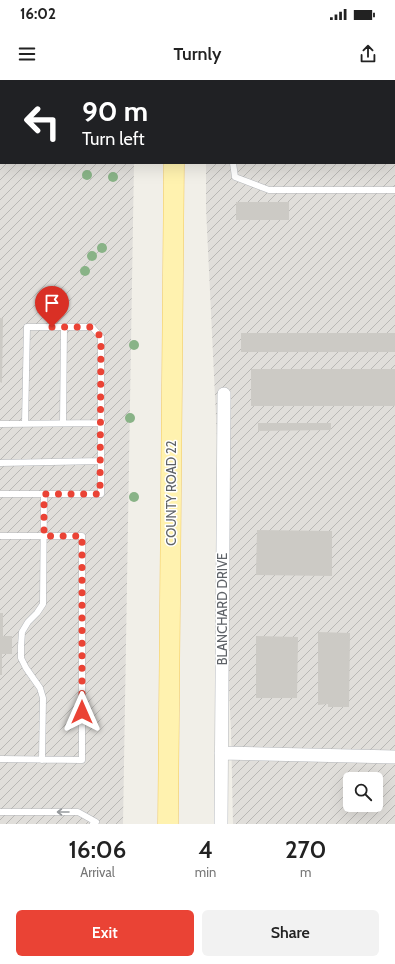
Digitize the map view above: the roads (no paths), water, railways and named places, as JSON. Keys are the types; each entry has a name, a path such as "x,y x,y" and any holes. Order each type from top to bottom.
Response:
{"main road":[{"name":"COUNTY ROAD 22","path":"168,824 174,164"}],"street":[{"name":"BLANCHARD DRIVE","path":"221,824 224,394"},
{"path":"221,753 395,757"}],"lane":[{"path":"232,164 235,177 269,190 395,190"},
{"path":"0,494 100,494 102,423 101,337 92,327 26,326 25,423"},
{"path":"63,423 64,327"},
{"path":"0,424 102,423"},
{"path":"0,462 101,461"},
{"path":"42,760 43,698 40,688 26,668 22,658 21,646 22,632 43,604 44,494"},
{"path":"0,536 82,536 82,760 0,759"},
{"path":"0,812 78,812 95,823"}]}
